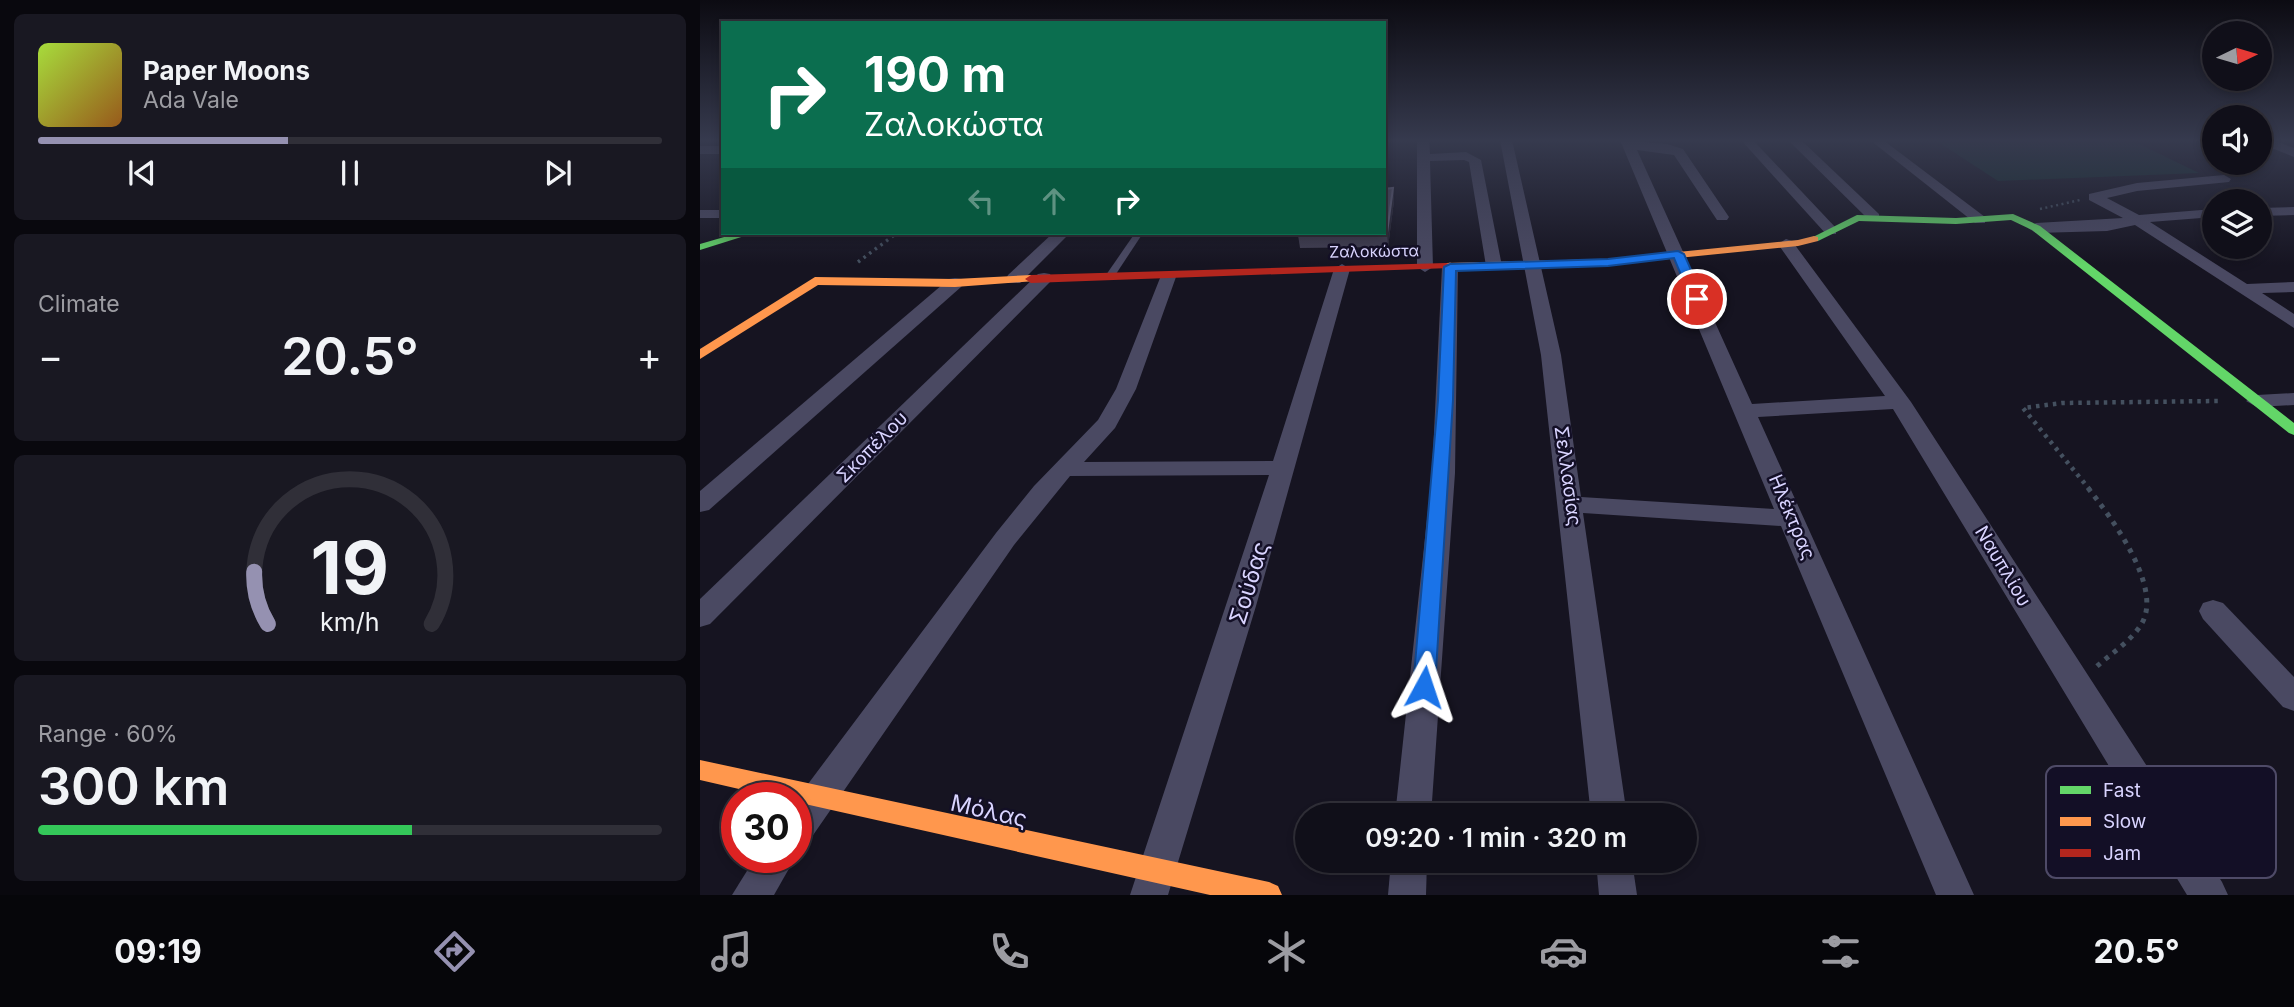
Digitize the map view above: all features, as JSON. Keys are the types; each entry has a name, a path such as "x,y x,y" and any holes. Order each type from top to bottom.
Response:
{"street":[{"path":"1414,803 1439,506 1451,320 1437,267 1425,182"},
{"path":"1479,182 1494,266"},
{"name":"Σελλασίας","path":"1515,182 1551,355 1572,504 1607,803"},
{"name":"Ηλέκτρας","path":"1645,182 1955,895"},
{"path":"1699,182 1723,217"},
{"path":"1786,182 1831,231"},
{"path":"1837,182 1874,217"},
{"path":"1930,182 1980,220"},
{"path":"2094,197 2137,187 2194,182"},
{"path":"2094,197 2137,220 2294,322"},
{"path":"2272,212 2293,212"},
{"path":"700,214 721,214"},
{"path":"2036,228 2108,226 2137,220 2202,214"},
{"name":"Ζαλοκώστα","path":"701,354 808,283 955,283 1111,275 1168,277 1623,261 1786,244 1824,236 1847,220 1874,217 1980,220 2013,217"},
{"path":"2013,217 2036,228 2294,430"},
{"path":"700,247 742,235"},
{"path":"1014,279 1060,235"},
{"name":"Ναυπλίου","path":"1786,244 1900,402 2127,766"},
{"name":"Σούδας","path":"1153,883 1283,468 1342,269"},
{"path":"812,806 964,593 1063,470 1093,441 1115,410 1168,277"},
{"name":"Σκοπέλου","path":"700,616 1044,278"},
{"path":"706,490 955,283"},
{"path":"2243,289 2294,287"},
{"path":"2257,401 2294,399"},
{"path":"1745,411 1900,402"},
{"path":"1063,470 1283,468"},
{"path":"1572,504 1792,518"},
{"path":"2213,611 2294,698"},
{"name":"Μόλας","path":"700,770 819,796 1153,883 1269,895"},
{"path":"751,895 766,873"},
{"path":"1407,895 1408,873"},
{"path":"1615,873 1618,895"},
{"name":"Ναυπλίου","path":"2198,878 2209,895"}],"lane":[{"path":"1111,275 1138,235"}],"path":[{"path":"2013,217 2094,197"},
{"path":"832,281 894,235"},
{"path":"2076,685 2144,622 2147,595 2134,559 2100,500 2023,408 2062,403 2257,401"}],"building":[{"path":"1393,188 1386,233 1386,189"}],"traffic: fast":[{"path":"1814,239 1857,218 1956,221 2013,217 2036,228 2294,430"},
{"path":"700,247 742,235"}],"traffic: slow":[{"path":"1446,266 1608,262 1798,243 1814,239"},
{"path":"700,355 815,281 955,283 1031,279"},
{"path":"700,770 1269,895"}],"traffic: jam":[{"path":"1031,279 1446,266"}],"route":[{"path":"1424,687 1451,320 1450,267 1608,262 1678,254 1697,299"}]}
